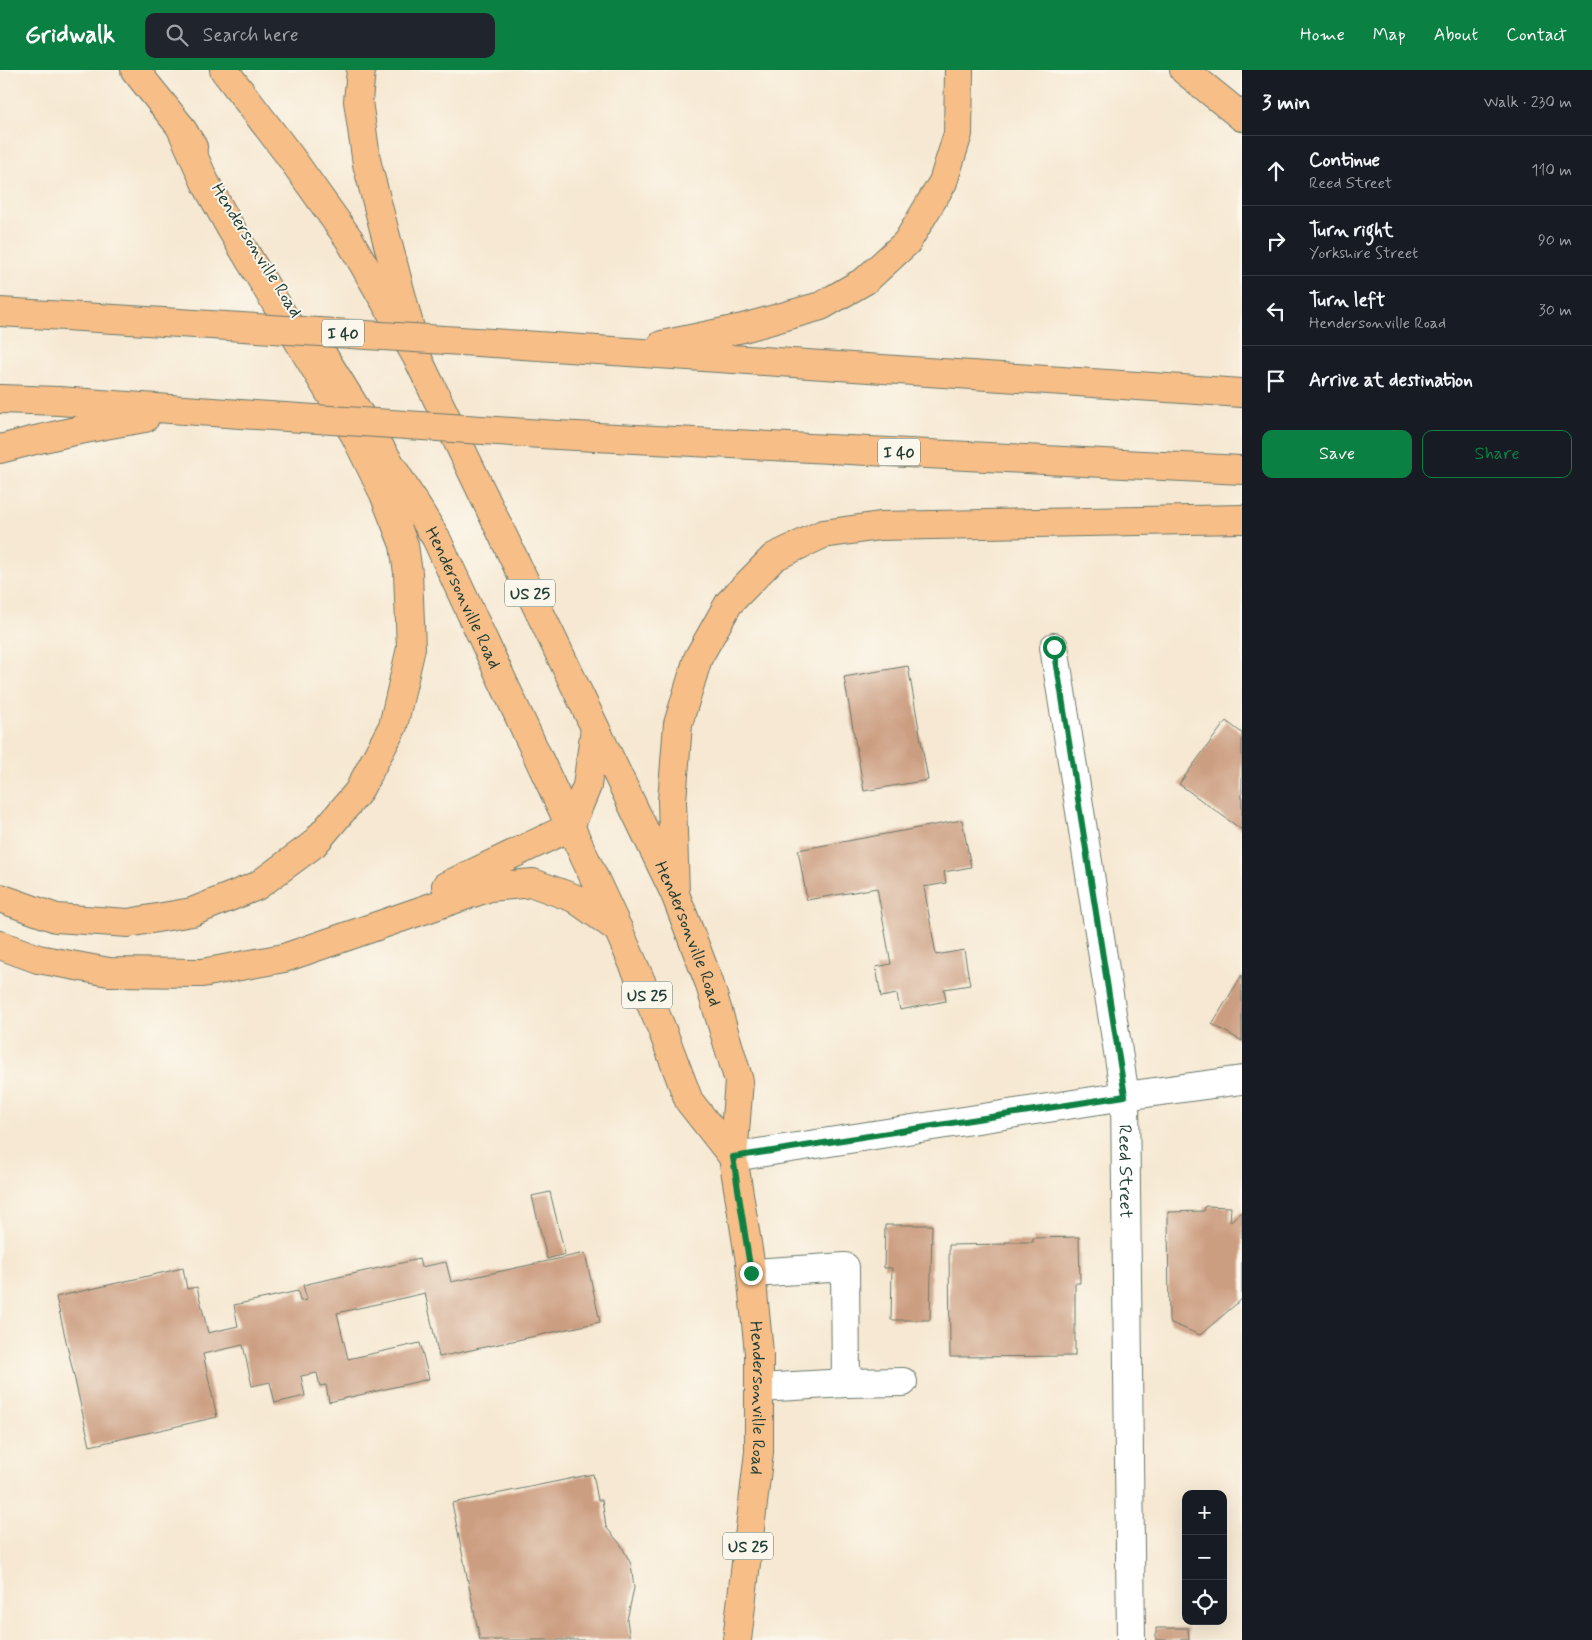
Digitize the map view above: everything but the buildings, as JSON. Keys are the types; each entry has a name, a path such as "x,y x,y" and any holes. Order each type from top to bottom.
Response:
{"main road":[{"name":"Hendersonville Road","path":"135,70 180,126 436,538 618,929 661,1027 688,1101 733,1157"},
{"name":"Hendersonville Road","path":"224,70 289,154 349,239 418,359 675,894 709,982 740,1081 733,1157 751,1273 759,1353 759,1452 737,1640"},
{"path":"361,70 358,101 367,164 418,359"},
{"path":"629,352 743,328 821,306 866,280 907,242 943,182 958,134 959,70"},
{"path":"1184,70 1242,118"},
{"path":"0,898 56,918 128,923 192,912 257,886 314,844 358,792 393,726 411,648 408,573 404,545 384,494 355,435 230,227 205,182 180,126"},
{"name":"I 40","path":"6,311 1242,394"},
{"name":"I 40","path":"0,399 59,401 557,434 1242,470"},
{"path":"0,449 101,425 197,410"},
{"path":"675,894 672,801 678,724 698,658 729,603 774,557 823,534 880,526 1242,519"},
{"path":"380,925 449,884 570,826 587,786 595,728"},
{"path":"0,945 38,959 109,972 202,973 284,958 490,887 533,883 574,898 618,929"}],"street":[{"name":"Reed Street","path":"1054,647 1125,1096 1131,1640"},
{"path":"733,1157 1125,1096 1242,1080"},
{"path":"751,1273 845,1267 846,1383"},
{"path":"759,1388 903,1382"}],"route":[{"path":"751,1273 733,1157 1125,1096 1054,647"}]}
